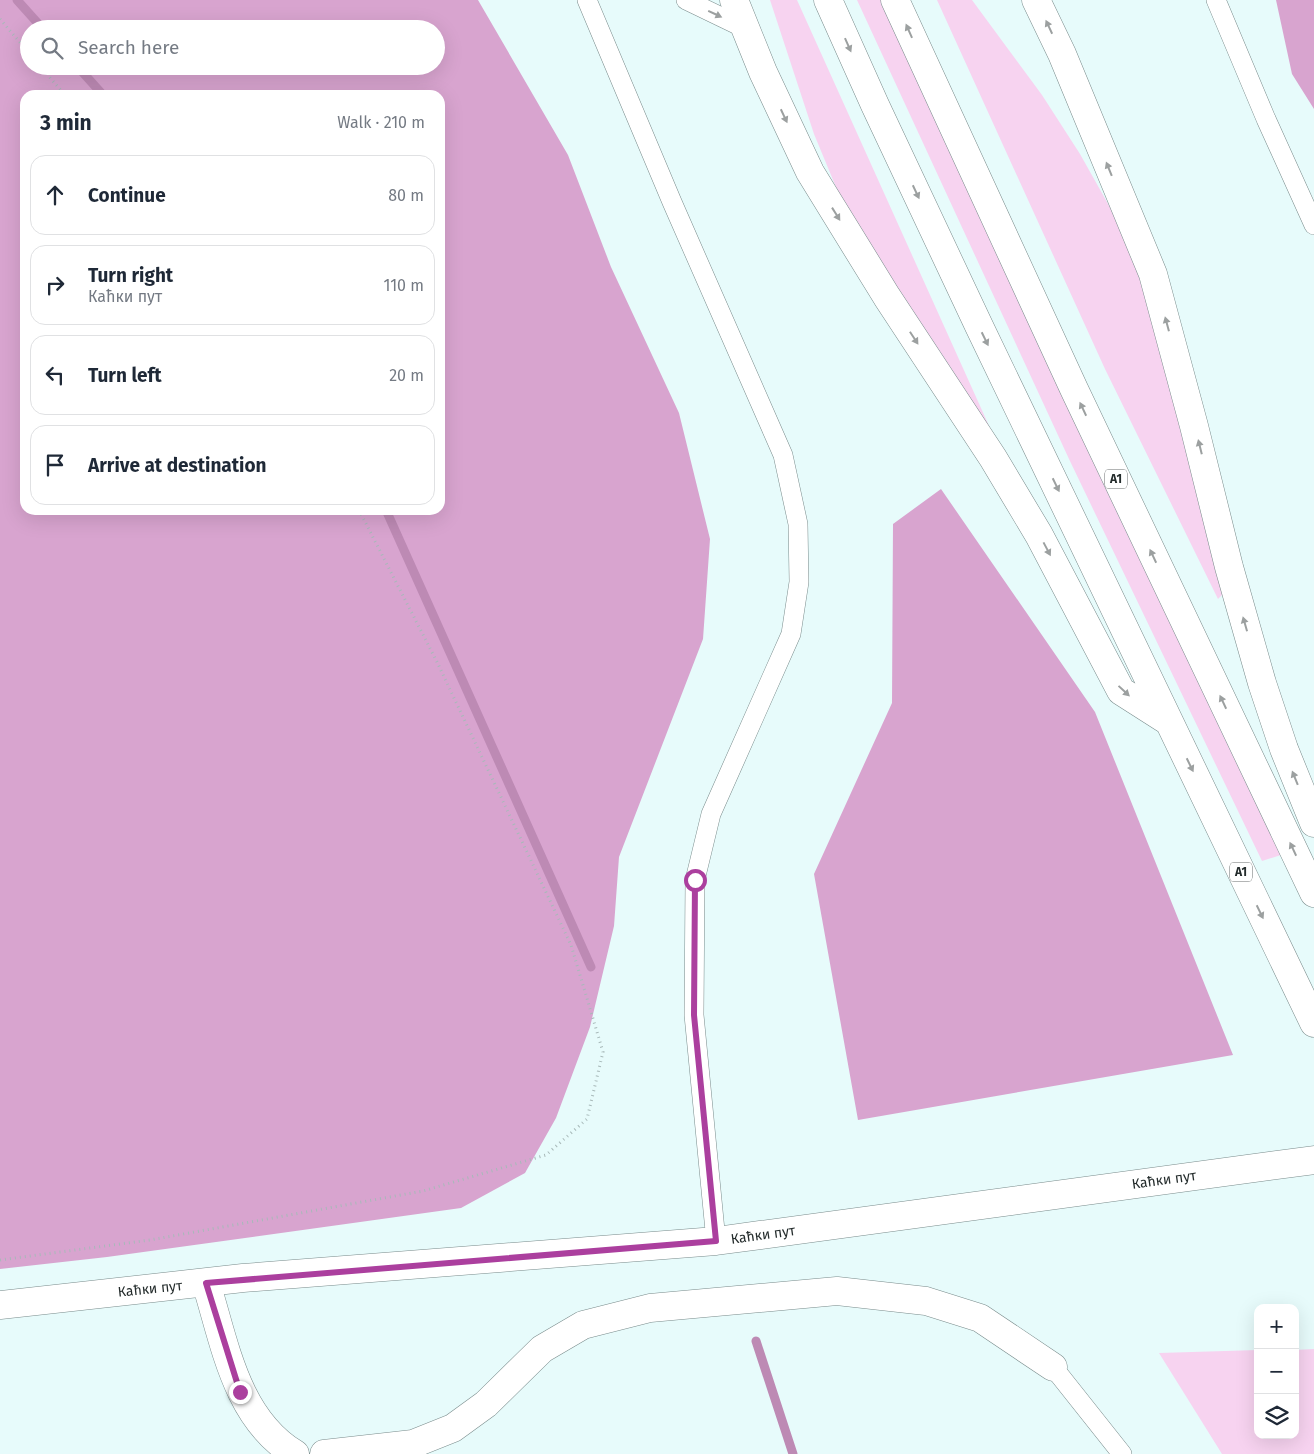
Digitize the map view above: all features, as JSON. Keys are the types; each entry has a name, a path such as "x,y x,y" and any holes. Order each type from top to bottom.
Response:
{"main road":[{"path":"734,0 744,28 810,172 887,297 993,458 1039,535 1121,691 1168,721"},
{"name":"A1","path":"828,0 879,114 1314,1023"},
{"name":"A1","path":"895,0 1074,389 1314,893"},
{"path":"1036,0 1062,54 1148,260 1185,389 1229,568 1259,674 1284,749 1314,823"},
{"name":"Каћки пут","path":"0,1305 206,1283 716,1241 1303,1162"},
{"path":"206,1283 240,1392 266,1432 295,1454"},
{"path":"324,1454 413,1444 431,1446 486,1404 542,1349 583,1325 650,1308 837,1291 926,1301 980,1318 1053,1366"}],"lane":[{"path":"587,0 672,202 783,455 798,524 799,582 791,634 712,814 695,880 694,1015 716,1241"},
{"path":"686,0 744,28"},
{"path":"1216,0 1266,120 1314,225"},
{"path":"1053,1366 1122,1454"}],"path":[{"path":"0,19 20,42"},
{"path":"48,75 61,90"},
{"path":"0,1260 150,1240 423,1191 546,1155 587,1120 602,1052 571,945 437,662 362,515"}],"shaded area":[{"path":"0,0 478,0 568,155 611,267 679,413 710,539 703,639 619,857 614,926 590,1027 556,1118 525,1173 461,1208 107,1257 0,1269"},
{"path":"770,0 797,0 990,428 900,294 838,192 814,134"},
{"path":"857,0 883,0 1281,855 1262,861 1069,459"},
{"path":"937,0 972,0 1042,95 1080,154 1121,227 1149,289 1226,591 1218,599 1105,369"},
{"path":"1276,0 1314,0 1314,109 1292,74"},
{"path":"941,489 1095,712 1233,1055 858,1120 814,874 892,703 893,524"},
{"path":"1314,1349 1314,1454 1222,1454 1159,1353 1254,1350 1254,1439 1299,1439 1299,1350"}],"waterway":[{"path":"17,0 35,20"},
{"path":"85,75 99,90"},
{"path":"388,515 591,967"},
{"path":"756,1341 793,1454"}],"route":[{"path":"240,1392 206,1283 242,1278 716,1241 694,1015 693,946 695,880"}]}
